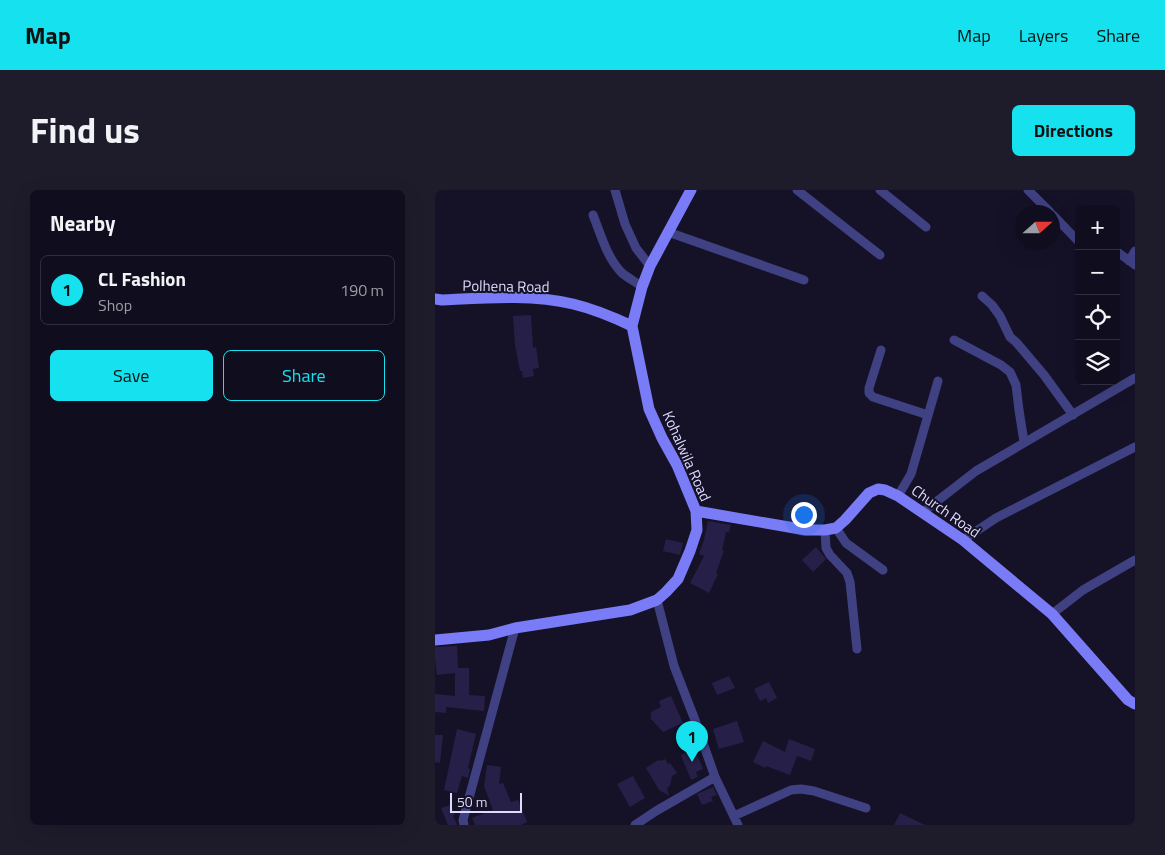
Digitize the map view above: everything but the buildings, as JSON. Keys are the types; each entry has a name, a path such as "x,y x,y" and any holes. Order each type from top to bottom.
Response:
{"street":[{"path":"615,190 625,224 636,248 650,266"},
{"name":"Kohalwila Road","path":"435,640 489,635 515,628 630,610 657,600 678,579 697,530 696,511 677,464 662,438 649,409 632,326 642,287 650,266 691,190"},
{"path":"797,190 880,255"},
{"path":"881,190 927,227"},
{"path":"1028,190 1042,205"},
{"path":"593,215 616,266 623,274 642,287"},
{"path":"1060,223 1075,238"},
{"path":"668,232 803,280"},
{"path":"1120,254 1132,263 1135,252"},
{"path":"982,296 1000,316 1010,337 1044,375 1073,415"},
{"name":"Polhena Road","path":"435,299 532,298 572,304 605,314 632,326"},
{"path":"954,340 1001,365 1010,372 1016,385 1024,442"},
{"path":"881,350 869,393 873,397 928,415"},
{"path":"923,512 976,471 1135,378"},
{"path":"898,496 911,474 938,381"},
{"path":"963,540 996,518 1135,447"},
{"name":"Church Road","path":"831,529 845,520 869,493 878,489 898,496 963,540 1052,614 1128,700 1135,704"},
{"path":"696,511 806,530 831,529 883,570"},
{"path":"831,529 826,548 829,555 847,573 850,582 857,649"},
{"path":"1052,614 1083,590 1135,560"},
{"path":"657,600 673,666 715,777 739,825"},
{"path":"464,825 463,820 515,628"},
{"path":"635,825 715,777"},
{"path":"734,816 791,790 801,788 866,808"}],"place":[{"name":"CL Fashion","path":"692,762"}]}
